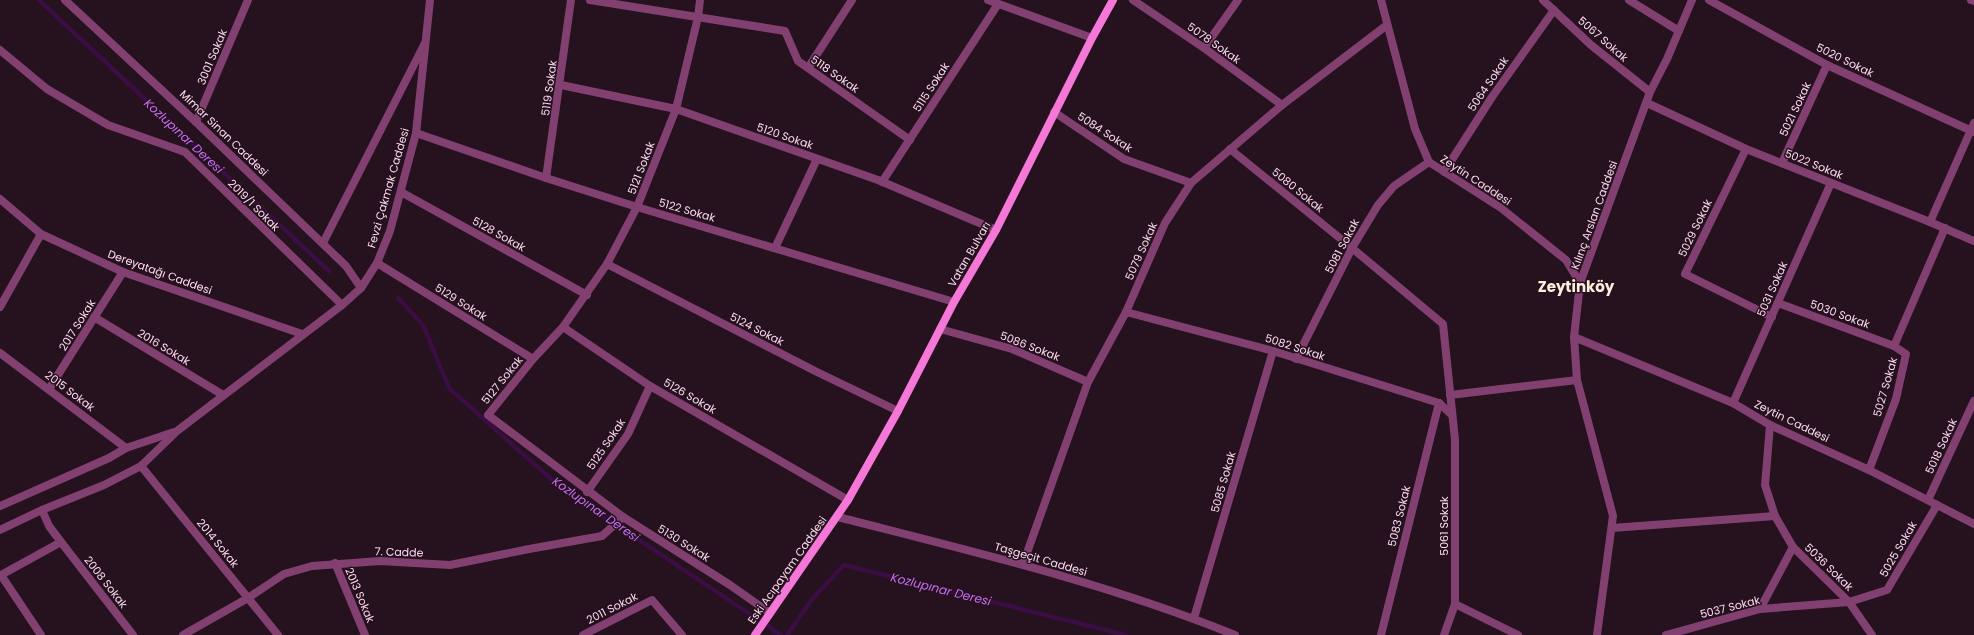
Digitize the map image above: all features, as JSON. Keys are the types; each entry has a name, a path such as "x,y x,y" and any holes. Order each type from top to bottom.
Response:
{"main road":[{"name":"Vatan Bulvarı","path":"838,517 898,411 954,302 996,230 1032,161 1054,112 1113,0"},
{"name":"Eski Acıpayam Caddesi","path":"755,635 838,517"}],"street":[{"name":"Mimar Sinan Caddesi","path":"65,0 323,243 346,266 361,288"},
{"name":"3001 Sokak","path":"196,122 248,0"},
{"name":"Fevzi Çakmak Caddesi","path":"177,431 302,334 342,305 361,288 378,263 390,231 416,133 430,0"},
{"name":"5119 Sokak","path":"546,178 561,85 571,0"},
{"name":"5118 Sokak","path":"590,0 785,32 798,61 910,140"},
{"name":"5121 Sokak","path":"563,327 587,295 607,264 637,207 676,109 698,17 700,0"},
{"path":"808,68 852,0"},
{"path":"988,0 1092,38"},
{"name":"5078 Sokak","path":"1133,0 1204,48 1282,105"},
{"path":"1204,48 1238,0"},
{"name":"Zeytin Caddesi","path":"1381,0 1414,129 1429,162 1501,208 1566,260 1580,283"},
{"name":"5067 Sokak","path":"1543,0 1591,45 1650,92"},
{"path":"1629,0 1679,31"},
{"name":"Kılınç Arslan Caddesi","path":"1597,635 1613,516 1577,380 1574,337 1580,283 1650,92 1692,0"},
{"name":"5020 Sokak","path":"1709,0 1828,65 1973,128"},
{"name":"5115 Sokak","path":"882,182 998,4"},
{"name":"5064 Sokak","path":"1444,172 1492,97 1554,10"},
{"name":"5079 Sokak","path":"1023,564 1088,382 1126,312 1165,223 1191,183 1282,105 1388,25"},
{"path":"323,243 425,42"},
{"name":"2019/1 Sokak","path":"0,50 47,89 108,125 185,152 342,305"},
{"name":"5021 Sokak","path":"1782,163 1828,65"},
{"name":"5120 Sokak","path":"561,85 676,109 882,182 996,230"},
{"name":"5022 Sokak","path":"1647,103 1746,149 1945,228 1974,241"},
{"name":"5084 Sokak","path":"1054,112 1124,159 1191,183"},
{"path":"1930,222 1973,128"},
{"name":"5122 Sokak","path":"416,133 546,178 637,207 954,302"},
{"name":"5029 Sokak","path":"1746,149 1685,274 1772,317"},
{"name":"5080 Sokak","path":"1230,150 1352,248"},
{"path":"775,248 817,159"},
{"name":"5081 Sokak","path":"1296,360 1352,248 1378,205 1394,186 1429,162"},
{"name":"5031 Sokak","path":"1733,403 1832,183"},
{"name":"5128 Sokak","path":"401,192 587,295"},
{"name":"Dereyatağı Caddesi","path":"0,199 42,234 123,272 302,334"},
{"name":"5027 Sokak","path":"1869,470 1896,399 1906,354 1894,346 1945,228"},
{"path":"0,307 42,234"},
{"path":"1352,248 1443,324 1450,395 1577,380"},
{"name":"5129 Sokak","path":"378,263 533,359"},
{"name":"5124 Sokak","path":"607,264 816,372 898,411"},
{"name":"2017 Sokak","path":"49,389 123,272"},
{"name":"5030 Sokak","path":"1778,303 1894,346"},
{"name":"5082 Sokak","path":"1126,312 1273,351 1296,360 1439,403 1452,415"},
{"name":"2016 Sokak","path":"94,317 223,395"},
{"path":"533,359 563,327"},
{"name":"5126 Sokak","path":"563,327 650,386 848,500"},
{"name":"5086 Sokak","path":"940,329 1012,349 1088,382"},
{"name":"Zeytin Caddesi","path":"1574,337 1733,403 1770,425 1869,470 1974,524"},
{"name":"5085 Sokak","path":"1194,618 1273,351"},
{"name":"2015 Sokak","path":"0,353 126,448"},
{"name":"5127 Sokak","path":"488,415 533,359"},
{"name":"5125 Sokak","path":"587,492 628,434 650,386"},
{"name":"5061 Sokak","path":"1444,635 1454,604 1455,440 1450,395"},
{"name":"5018 Sokak","path":"1928,500 1974,401"},
{"name":"5083 Sokak","path":"1381,635 1439,403"},
{"name":"5130 Sokak","path":"488,415 587,492 620,520 730,585 768,615"},
{"name":"5036 Sokak","path":"1770,425 1765,485 1775,516 1793,547 1849,602 1872,635"},
{"path":"0,506 109,458 126,448 177,431"},
{"path":"0,530 42,510 104,485 141,466 177,431"},
{"name":"2014 Sokak","path":"141,466 278,635"},
{"name":"5025 Sokak","path":"1849,602 1887,590 1937,505"},
{"name":"2008 Sokak","path":"42,510 50,526 61,542 133,635"},
{"path":"1612,528 1775,516"},
{"name":"Taşgeçit Caddesi","path":"838,517 1023,564 1194,618 1235,635"},
{"name":"7. Cadde","path":"184,635 248,598 284,574 312,566 335,563 380,561 450,565 602,536 620,520"},
{"path":"41,635 1,575 61,542"},
{"path":"1760,609 1793,547"},
{"name":"2013 Sokak","path":"335,563 365,635"},
{"name":"2011 Sokak","path":"583,635 652,600 682,635"},
{"name":"5037 Sokak","path":"1666,635 1760,609 1849,602"},
{"path":"1454,604 1518,635"}],"waterway":[{"name":"Kozlupınar Deresi","path":"39,0 329,271"},
{"name":"Kozlupınar Deresi","path":"398,298 423,325 449,388 560,487 781,635"},
{"name":"Kozlupınar Deresi","path":"787,635 813,598 844,565 1126,635"}],"district":[{"name":"Zeytinköy","path":"1576,286"}]}
